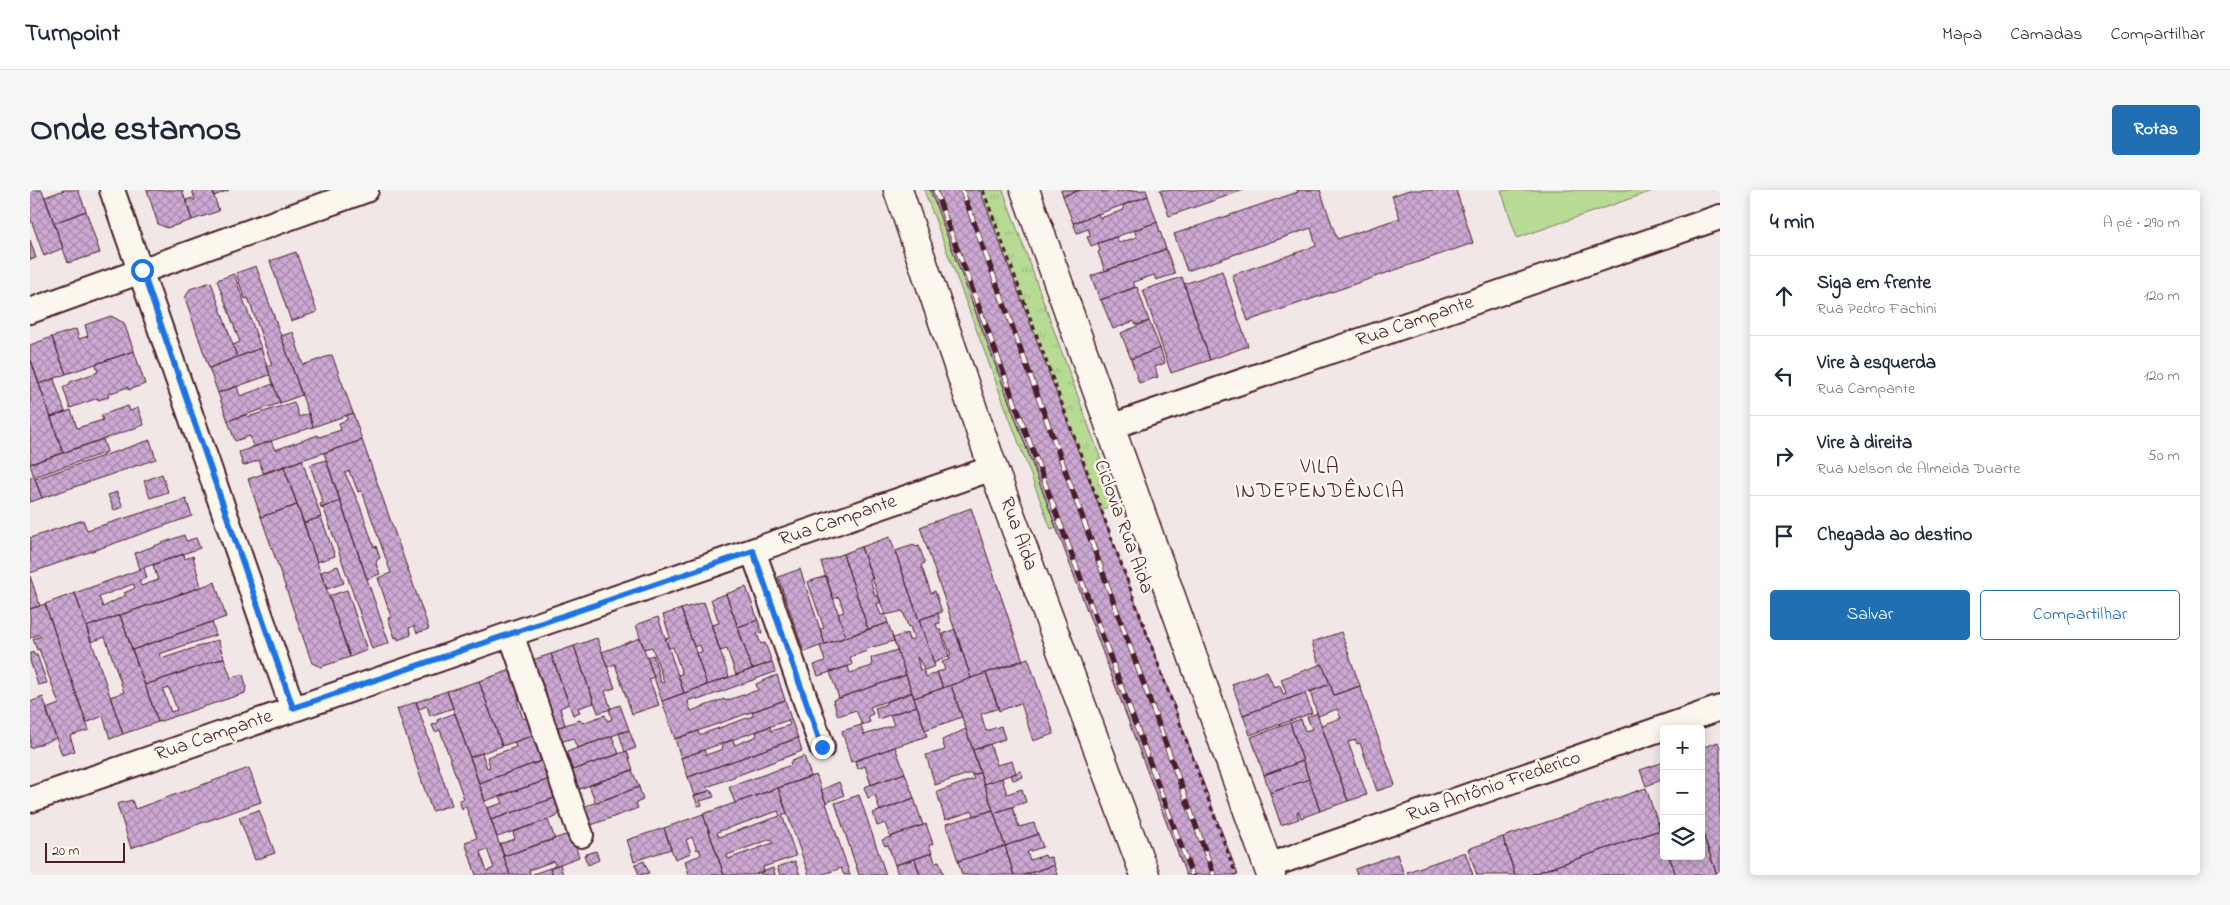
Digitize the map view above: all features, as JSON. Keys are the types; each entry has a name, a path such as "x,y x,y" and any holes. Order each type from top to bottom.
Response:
{"street":[{"path":"112,190 142,270 293,708"},
{"path":"30,310 366,190"},
{"name":"Rua Aida","path":"898,190 993,468 1145,875"},
{"path":"1025,190 1270,870"},
{"name":"Rua Campante","path":"1110,427 1720,217"},
{"name":"Rua Campante","path":"30,800 993,468"},
{"path":"753,551 822,747"},
{"path":"511,634 581,835"},
{"name":"Rua Antônio Frederico","path":"1270,870 1720,708"}],"path":[{"name":"Ciclovia Rua Aida","path":"983,190 1236,875"}],"green space":[{"path":"924,190 1003,190 1117,504 1051,529"},
{"path":"1501,190 1655,190 1517,238"}],"building":[{"path":"30,190 42,190 63,248 44,256 30,217"},
{"path":"64,190 78,190 86,211 54,223 45,197"},
{"path":"147,190 182,190 192,220 167,228 158,224"},
{"path":"192,190 212,190 219,211 192,220 186,200 192,198 195,200"},
{"path":"212,190 229,190 214,196"},
{"path":"930,190 980,190 1238,875 1186,875"},
{"path":"1061,190 1080,190 1063,196"},
{"path":"1080,190 1102,190 1102,192 1146,190 1148,196 1073,223 1063,196"},
{"path":"1160,190 1244,190 1169,216"},
{"path":"1297,190 1320,190 1337,239 1400,218 1392,196 1409,190 1456,190 1473,243 1248,321 1232,275 1316,246 1311,228 1187,271 1174,234 1298,192"},
{"path":"1148,196 1157,222 1091,246 1087,237 1091,236 1088,229 1077,233 1073,223 1098,214 1100,218 1124,210 1123,205"},
{"path":"86,211 100,253 68,263 54,223"},
{"path":"1157,222 1166,249 1105,271 1098,252 1100,251 1098,243 1116,237 1119,243 1137,237 1134,230"},
{"path":"30,240 36,258 30,260"},
{"path":"1166,249 1175,274 1156,280 1154,275 1133,282 1135,287 1100,300 1091,276"},
{"path":"296,252 317,312 291,321 270,261"},
{"path":"256,266 302,395 280,403 267,367 272,365 248,298 245,299 236,273"},
{"path":"1222,271 1248,346 1210,360 1184,284"},
{"path":"234,274 261,348 237,357 233,345 240,342 217,280"},
{"path":"1182,277 1210,360 1171,373 1143,290"},
{"path":"211,282 237,357 209,368 185,298 190,289"},
{"path":"1137,287 1149,321 1136,325 1134,321 1113,329 1101,300"},
{"path":"111,316 124,323 134,351 66,374 52,337 76,329 79,339 88,336 85,325"},
{"path":"1149,321 1160,348 1131,359 1121,333"},
{"path":"293,332 303,365 332,355 353,413 313,427 281,336"},
{"path":"52,337 66,374 39,384 30,357 30,345"},
{"path":"261,348 270,375 218,393 209,368"},
{"path":"1160,348 1165,363 1155,367 1158,377 1139,383 1131,359"},
{"path":"134,351 145,384 128,390 128,387 108,394 109,397 98,400 98,398 70,408 63,387 70,384 70,382 98,372 96,364"},
{"path":"30,358 63,453 30,464"},
{"path":"54,379 65,412 51,417 39,384"},
{"path":"273,384 280,403 228,421 218,393 237,386 240,396"},
{"path":"294,402 299,417 309,413 313,427 253,447 250,436 235,441 228,421 246,414 248,417"},
{"path":"128,406 130,411 138,408 144,425 63,453 51,417 71,410 77,428 103,420 101,415"},
{"path":"353,413 362,440 263,473 259,460 243,466 239,452 271,441 275,450 318,435 319,437 341,430 339,423 347,420 346,416"},
{"path":"103,439 107,452 34,477 30,464"},
{"path":"150,440 156,459 42,498 35,479"},
{"path":"362,440 429,629 417,633 414,626 409,628 411,635 398,640 398,637 395,638 388,618 391,617 378,578 391,573 362,491 358,492 349,471 345,473 380,558 376,564 380,574 367,579 324,453"},
{"path":"302,460 321,517 304,523 284,467"},
{"path":"326,460 340,501 321,508 320,504 323,503 310,465"},
{"path":"284,467 297,505 261,517 248,479"},
{"path":"162,474 168,492 150,498 144,481"},
{"path":"34,476 42,498 30,502 30,477"},
{"path":"117,492 123,507 114,510 108,495"},
{"path":"186,499 192,516 30,573 30,538 83,520 87,530"},
{"path":"340,501 389,643 372,649 324,509 321,508"},
{"path":"297,505 350,657 321,667 312,663 261,517"},
{"path":"971,508 1023,661 971,678 920,527"},
{"path":"321,517 335,556 317,562 304,523"},
{"path":"184,535 186,541 196,538 200,548 140,569 135,553"},
{"path":"890,537 935,666 925,670 917,657 920,670 923,669 926,677 937,672 943,688 914,698 893,638 907,633 909,640 914,639 910,626 908,627 903,611 885,615 861,547"},
{"path":"914,545 915,547 919,546 925,563 921,565 931,593 935,591 942,612 919,620 895,551"},
{"path":"861,547 873,579 870,579 875,596 878,595 881,602 877,604 881,615 885,614 888,623 868,629 843,554"},
{"path":"184,554 185,559 193,556 201,587 86,627 75,593 144,568 147,578 139,581 141,586 158,580 153,565","holes":["133,584 135,588 124,593 126,595 103,607 99,597"]},
{"path":"843,554 868,629 846,637 838,614 844,612 839,597 833,599 821,562"},
{"path":"338,566 344,583 327,589 321,572"},
{"path":"800,569 825,644 804,652 778,577"},
{"path":"30,576 40,606 30,609"},
{"path":"826,576 846,637 825,644 820,629 824,628 808,582"},
{"path":"215,582 226,617 132,650 120,615"},
{"path":"746,587 758,620 738,627 726,594"},
{"path":"347,590 367,650 350,657 329,596"},
{"path":"75,593 123,734 110,739 103,716 86,723 45,604"},
{"path":"726,594 752,669 736,675 727,649 720,651 711,625 719,623 711,599"},
{"path":"704,602 729,677 707,685 696,653 702,652 700,645 694,647 681,609"},
{"path":"45,604 89,730 70,736 75,751 62,755 46,709 59,704 39,649 37,650 33,639 41,636 40,634 30,638 30,609"},
{"path":"681,609 707,685 684,693 678,675 682,674 673,647 669,648 665,639 670,637 663,615"},
{"path":"938,613 940,623 936,624 938,630 940,629 949,656 934,663 919,620"},
{"path":"120,615 158,722 123,734 110,697 124,692 105,637 91,642 86,627"},
{"path":"658,617 684,693 662,701 647,657 653,655 661,683 664,682 652,647 644,649 636,625"},
{"path":"758,620 762,633 757,634 761,644 765,643 772,662 752,669 738,627"},
{"path":"212,622 216,635 159,654 161,659 218,640 224,658 145,685 132,650"},
{"path":"888,623 894,641 866,649 867,651 850,657 852,665 818,676 814,665 825,661 820,646"},
{"path":"955,629 971,678 943,688 937,672 945,670 942,662 950,659 948,656 951,655 943,634"},
{"path":"1341,632 1360,686 1334,695 1322,664 1319,665 1312,642"},
{"path":"597,638 615,688 605,691 611,709 598,713 574,646"},
{"path":"640,638 654,677 649,679 659,705 632,714 615,664 607,667 602,652"},
{"path":"574,646 594,703 578,708 580,712 573,715 551,654"},
{"path":"897,650 906,675 839,698 830,672 848,666 850,673 872,666 871,658"},
{"path":"33,652 34,655 37,655 47,683 38,685 30,661 30,654"},
{"path":"551,654 569,704 560,708 565,725 553,729 529,661"},
{"path":"224,658 231,678 243,674 246,686 245,693 158,722 145,685","holes":["169,688 177,710 171,712 163,690"]},
{"path":"1028,658 1054,734 1033,741 1021,703 999,711 986,673"},
{"path":"772,662 775,672 698,700 697,698 689,700 688,703 691,711 724,699 725,701 758,690 756,684 777,675 785,700 675,739 662,701"},
{"path":"1322,664 1330,684 1243,715 1232,684 1267,671 1274,688 1280,686 1283,694 1286,693 1281,679"},
{"path":"514,669 525,698 517,700 523,719 531,716 538,734 502,746 479,681"},
{"path":"986,673 999,708 981,714 986,731 1001,726 1005,739 973,750 951,685"},
{"path":"906,675 912,692 870,707 873,714 868,716 870,722 862,725 856,710 838,716 833,700"},
{"path":"479,681 502,746 470,757 447,691"},
{"path":"1330,684 1334,695 1360,686 1395,785 1377,791 1360,743 1357,744 1356,740 1348,742 1367,795 1348,801 1321,725 1341,718 1337,709 1318,716 1310,692"},
{"path":"951,685 962,717 925,730 914,698"},
{"path":"447,691 453,708 430,716 427,706 419,709 416,702"},
{"path":"912,693 917,706 878,719 875,708"},
{"path":"1305,693 1312,713 1250,735 1243,715"},
{"path":"43,697 56,738 30,748 30,702"},
{"path":"785,700 791,719 681,758 675,739 698,731 699,735 753,716 752,712"},
{"path":"416,702 452,805 432,811 397,709"},
{"path":"620,705 629,730 577,748 573,738 557,743 553,729 580,720 582,723 605,715 607,721 612,719 609,709"},
{"path":"917,706 927,736 851,762 842,731 861,725 864,735 894,725 890,715"},
{"path":"455,713 510,875 476,875 465,842 477,838 466,807 462,809 459,800 464,799 440,730 435,732 432,725 438,723 437,720","holes":["487,849 494,868 487,871 480,852"]},
{"path":"1317,713 1348,801 1320,811 1290,723 1301,719 1305,731 1312,729 1307,717"},
{"path":"791,719 798,738 688,777 681,758 704,750 706,755 723,749 721,744 733,740 735,745 757,736 756,732 770,726 771,731 790,725 788,720"},
{"path":"1290,723 1303,761 1264,775 1251,737"},
{"path":"966,729 980,773 972,775 971,773 935,785 926,755 945,750 942,740"},
{"path":"629,730 636,748 625,752 619,733"},
{"path":"538,734 547,759 479,783 470,757 482,753 487,768 490,767 487,757 516,747 514,742"},
{"path":"612,736 619,754 567,772 561,754"},
{"path":"798,738 802,751 707,787 709,791 694,796 688,777"},
{"path":"1718,742 1720,748 1720,875 1717,875 1705,840 1705,747"},
{"path":"990,744 997,765 1012,761 1016,773 984,784 973,750"},
{"path":"895,747 905,773 871,785 865,766 858,769 855,761"},
{"path":"627,751 633,770 574,791 567,772"},
{"path":"804,756 811,776 735,803 729,787 791,765 790,762"},
{"path":"547,759 553,778 485,801 479,783"},
{"path":"1303,761 1309,779 1270,793 1264,775"},
{"path":"1660,763 1660,781 1646,786 1640,770"},
{"path":"249,768 261,802 131,848 117,804 132,800 135,809"},
{"path":"632,770 639,787 596,803 589,785"},
{"path":"1021,771 1023,777 1013,780 1011,775"},
{"path":"905,773 914,798 880,811 875,795 868,798 864,787"},
{"path":"980,773 993,810 974,816 973,811 945,820 937,792 974,779 972,775"},
{"path":"816,775 850,875 844,875 841,868 821,875 809,875 778,788"},
{"path":"553,778 560,796 491,820 487,808 503,803 500,796"},
{"path":"1002,778 1007,794 1022,789 1026,802 994,813 984,784"},
{"path":"1309,779 1320,811 1301,818 1299,812 1297,812 1299,819 1281,825 1270,793"},
{"path":"839,782 844,795 826,803 821,790"},
{"path":"639,787 643,800 636,803 638,808 586,827 580,808"},
{"path":"778,788 787,813 782,815 796,856 763,867 764,871 754,875 724,875 703,814","holes":["778,811 780,816 719,837 717,832","771,839 773,843 728,859 727,855"]},
{"path":"1646,788 1660,830 1530,875 1515,875 1503,837"},
{"path":"711,790 714,797 700,801 702,805 698,806 694,796"},
{"path":"859,795 886,875 859,875 835,803"},
{"path":"560,796 564,807 556,817 497,837 491,820"},
{"path":"914,798 923,825 890,837 885,823 877,826 873,813"},
{"path":"1012,807 1019,827 1034,823 1038,834 1005,846 994,813"},
{"path":"259,810 275,853 255,860 239,817"},
{"path":"993,810 1005,846 958,861 946,824"},
{"path":"703,814 724,875 689,875 685,861 701,855 692,837 686,840 691,853 675,859 671,849 664,828"},
{"path":"548,820 555,839 504,856 500,844 515,839 513,832"},
{"path":"926,824 933,844 929,845 932,853 895,865 888,845 885,846 882,840"},
{"path":"664,828 671,849 634,861 627,840"},
{"path":"1660,830 1660,860 1670,860 1676,875 1530,875"},
{"path":"571,833 579,857 555,866 554,861 529,870 530,874 528,875 510,875 504,856"},
{"path":"1038,834 1043,847 1027,852 1030,860 1045,855 1046,858 1051,857 1054,865 1024,875 1014,875 1005,846"},
{"path":"1503,837 1515,875 1477,875 1468,849"},
{"path":"1705,840 1717,875 1676,875 1670,860 1705,860"},
{"path":"1005,846 1014,875 962,875 958,861"},
{"path":"596,851 599,860 588,865 584,855"},
{"path":"1465,852 1473,875 1409,875 1407,872"},
{"path":"932,853 935,862 939,861 944,875 920,875 915,859"},
{"path":"1397,854 1404,875 1357,875 1355,869"},
{"path":"915,859 920,875 898,875 895,865"},
{"path":"644,861 649,873 639,875 635,864"},
{"path":"795,861 800,875 780,875 777,867"},
{"path":"560,864 563,875 553,875 550,868"},
{"path":"1054,865 1057,875 1024,875"},
{"path":"550,868 553,875 533,875 533,874"},
{"path":"773,868 775,875 761,875 760,873"}],"railway":[{"path":"935,190 1192,875"},
{"path":"962,190 1214,875"}],"district":[{"name":"VILA INDEPENDÊNCIA","path":"1320,480"}],"route":[{"path":"142,270 293,708 753,551 822,747"}]}
